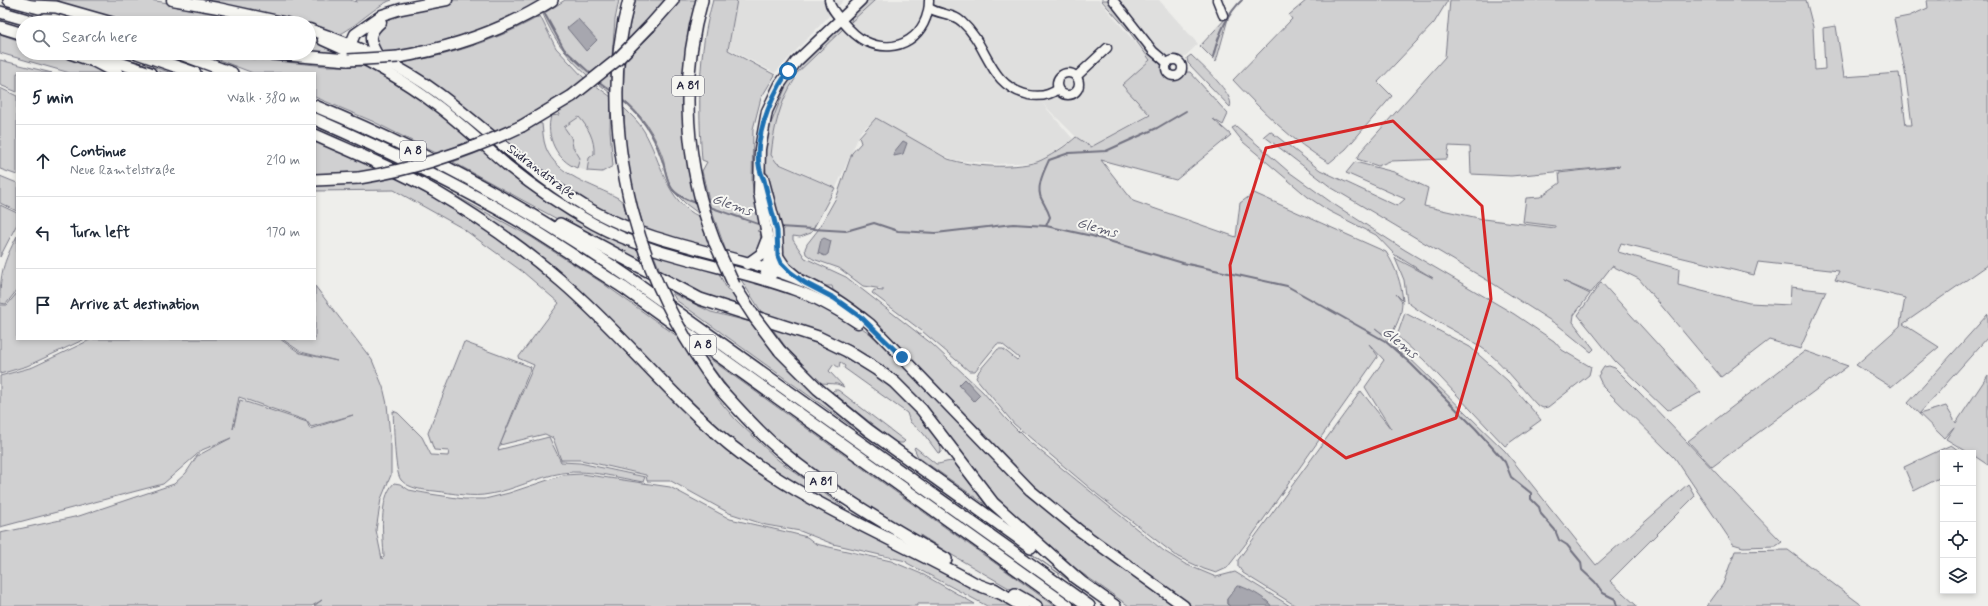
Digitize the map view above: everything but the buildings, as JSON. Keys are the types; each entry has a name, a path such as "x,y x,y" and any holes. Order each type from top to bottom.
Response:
{"highway":[{"path":"9,0 65,16"},
{"path":"316,52 349,52 398,57 438,49 498,29 552,0"},
{"name":"A 81","path":"628,0 624,16 617,77 617,118 622,168 632,210 650,264 669,309 701,364 719,388 756,429 809,474 862,509 1022,606"},
{"path":"316,180 359,178 397,171 441,160 481,145 522,126 572,96 617,60 673,0"},
{"name":"A 81","path":"702,0 690,60 688,93 689,127 694,173 713,238 736,287 755,318 780,350 818,389 868,430 1115,606"},
{"path":"33,6 56,7 88,16"},
{"path":"0,12 16,17"},
{"path":"0,28 16,32"},
{"path":"91,60 115,72"},
{"path":"110,60 147,72"},
{"path":"157,60 192,72"},
{"path":"197,60 229,72"},
{"name":"A 8","path":"316,106 407,147 502,197 543,221 627,276 1089,606"},
{"name":"A 8","path":"316,119 378,147 454,186 528,227 570,253 643,302 1068,606"},
{"path":"316,135 436,192 522,249 587,305 699,417 731,445 789,486 850,519 908,547 976,584 1000,593"},
{"path":"502,197 528,206 700,299 818,337 858,357 908,395 944,437 993,503 1080,581"},
{"path":"973,576 995,583 1036,606"}],"main road":[{"path":"172,0 253,16"},
{"path":"349,52 356,34 373,21 391,12 447,0"},
{"path":"861,0 796,62 780,84 764,120 760,149 759,193 769,218 778,256 790,272 805,283 834,298 862,318 937,391 994,455 1030,490 1080,531 1184,606"},
{"path":"349,52 391,12"},
{"path":"372,30 370,35 372,46 378,56"},
{"name":"Südrandstraße","path":"316,33 382,69 422,94 470,131 507,165 536,188 566,208 596,225 641,244 781,285 821,301 880,336"},
{"name":"Südrandstraße","path":"316,37 349,52 378,56 437,92 544,179 586,206 626,227 649,236 770,270 805,283"},
{"path":"747,264 761,254 773,236"},
{"path":"773,236 769,245 768,265 774,278 781,285"},
{"path":"751,276 758,277 770,270 776,264 778,256"}],"street":[{"path":"829,0 840,19 864,40 883,46 892,46 902,43 920,31 925,23 929,4"},
{"path":"1113,0 1153,51 1167,63"},
{"path":"1217,0 1223,14"},
{"path":"929,4 936,13 949,15 962,21 972,32 996,74 1011,89 1019,93 1037,96 1048,94 1058,89"},
{"path":"1076,77 1107,48"},
{"path":"1067,73 1076,77 1079,84 1074,93 1067,95 1058,89 1057,82 1060,76 1067,73"}],"highlighted area":[{"path":"1393,121 1482,206 1491,299 1456,418 1346,458 1237,378 1230,265 1266,148"}],"shaded area":[{"path":"43,0 150,0 210,10 233,16 94,16"},
{"path":"191,0 350,0 357,2 356,0 392,0 385,3 341,34 336,35 316,29 316,16 265,16"},
{"path":"455,0 544,0 526,10 457,40 380,55 374,45 377,28 384,20 392,15 402,12"},
{"path":"565,0 619,0 615,20 612,56 588,76 556,40 543,14"},
{"path":"635,0 666,0 653,17 626,43"},
{"path":"678,0 697,0 688,42 686,145 695,202 681,196 672,187 667,175 663,158 652,133 637,112 623,100 624,61 655,31 654,29"},
{"path":"713,0 737,0 728,50 775,75 761,98 753,129 752,182 760,229 757,231 760,232 761,240 758,249 750,259 727,254 711,209 702,171 707,162 702,160 700,79 704,39"},
{"path":"737,0 844,0 775,73 729,49"},
{"path":"867,0 875,0 851,22 852,14"},
{"path":"874,0 1099,0 1150,60 1123,85 1150,114 1091,147 1076,137 1041,102 1073,139 1039,162 998,164 954,160 906,138 876,118 861,131 836,188 767,157 768,134 774,104 793,72 839,27"},
{"path":"1101,0 1108,0 1129,29 1163,67 1168,76 1174,78 1185,72 1190,72 1228,114 1223,125 1213,119 1231,135 1176,180 1101,160 1133,201 1236,237 1240,203 1254,193 1386,252 1398,275 1403,301 1396,294 1402,302 1402,307 1398,321 1389,338 1375,328 1397,346 1505,451 1596,565 1688,484 1695,496 1610,581 1637,606 1296,606 1243,573 1238,566 1238,560 1361,391 1391,429 1365,387 1384,360 1369,344 1378,356 1251,537 1227,568 1216,573 1178,557 1098,495 1014,424 976,378 979,371 998,349 1003,349 1017,360 1019,358 1002,344 997,344 975,371 969,371 922,331 872,293 874,290 883,291 883,289 863,286 839,268 813,259 806,254 805,249 807,244 818,230 837,196 852,153 861,143 859,137 876,118 948,159 969,164 1016,166 1037,162 1046,158 1076,137 1091,147 1150,115 1122,85 1150,60 1128,30"},
{"path":"1113,0 1159,0 1198,44 1179,62 1173,60 1167,63"},
{"path":"1307,0 1448,0 1434,23 1378,82 1392,96 1346,149 1329,163 1302,145 1278,125 1233,80 1292,19 1289,15"},
{"path":"1450,0 1806,0 1813,27 1815,70 1825,69 1823,28 1836,26 1844,77 1899,73 1906,125 1912,125 1905,71 1894,19 1909,16 1928,8 1927,0 1988,0 1988,265 1903,324 1939,347 1891,387 1856,365 1900,326 1905,298 1835,280 1839,271 1758,262 1754,275 1621,243 1618,252 1679,269 1678,285 1749,303 1790,305 1791,287 1826,291 1800,349 1769,340 1721,377 1639,279 1612,266 1591,293 1563,281 1590,294 1574,315 1573,322 1594,349 1591,352 1559,326 1492,283 1332,188 1264,136 1270,131 1320,170 1397,206 1405,199 1346,173 1355,162 1394,172 1428,188 1424,206 1483,219 1555,228 1555,226 1523,222 1526,198 1540,197 1560,183 1559,173 1620,166 1511,176 1471,174 1470,147 1449,146 1447,159 1390,161 1378,166 1357,159 1362,150 1445,57"},
{"path":"1229,15 1216,62 1200,46"},
{"path":"540,16 556,48 585,79 569,93 494,134 399,63 453,52 489,40 524,25"},
{"path":"578,19 597,40 586,51 567,28"},
{"path":"841,27 844,28 794,76 795,79 785,96 778,115 772,145 771,155 777,163 835,188 811,233 800,237 793,236 793,240 805,258 846,277 932,344 983,392 1006,419 1027,440 1164,551 1185,564 1216,577 1235,572 1290,606 1271,606 1268,602 1240,586 1227,599 1227,604 1230,606 1190,606 1107,547 1047,501 946,398 896,343 833,290 832,286 826,286 794,270 783,258 785,257 776,228 768,188 765,148 767,132 790,76 835,30"},
{"path":"0,34 16,40 16,58 0,53"},
{"path":"316,42 350,56 316,54"},
{"path":"1191,55 1223,88 1228,95 1230,107 1188,63 1187,58"},
{"path":"0,60 48,72 16,72 16,92 0,85"},
{"path":"24,60 81,60 108,72 66,72"},
{"path":"124,60 132,60 169,72 161,72"},
{"path":"219,60 265,60 326,66 369,66 390,77 477,141 438,154 372,121 316,97 316,72 250,72"},
{"path":"611,72 611,94 598,83"},
{"path":"595,85 611,97 610,130 613,166 602,172 587,171 589,158 594,154 594,149 588,129 579,117 564,127 571,137 573,147 580,158 577,168 570,165 558,154 551,139 550,132 551,116 559,115 558,111 575,101"},
{"path":"0,88 16,96 16,175 0,169"},
{"path":"624,108 644,131 672,191 688,210 700,217 712,251 645,230 627,164 624,136"},
{"path":"580,117 590,130 594,147 594,154 589,158 587,171 577,168 580,158 573,147 571,137 564,127"},
{"path":"538,123 542,124 546,148 551,158 567,173 618,198 623,202 629,224 583,200 559,185 504,142"},
{"path":"1236,126 1289,172 1335,205 1405,250 1514,314 1554,341 1562,350 1591,367 1589,375 1548,407 1543,408 1537,405 1502,365 1486,351 1424,314 1407,302 1404,280 1395,258 1433,278 1395,255 1376,235 1329,211 1308,197 1243,142 1232,128"},
{"path":"316,141 378,169 359,173 316,175"},
{"path":"903,141 907,143 903,154 894,156 894,152"},
{"path":"497,145 632,234 634,241 568,207 491,148"},
{"path":"487,149 524,180 636,244 643,266 453,162"},
{"path":"414,173 531,237 601,282 677,336 718,399 736,420 778,460 843,507 845,510 822,499 767,467 734,443 699,413 580,292 409,174"},
{"path":"0,176 16,183 16,211 0,203"},
{"path":"395,177 452,207 495,235 569,293 716,437 1010,606 987,606 907,563 906,561 833,544 800,531 766,525 729,513 671,481 647,481 646,475 581,460 561,460 553,438 545,434 500,445 534,365 518,358 559,303 523,272 462,228 394,190 316,191 316,185 360,183"},
{"path":"672,190 686,200 696,203 698,213 686,204"},
{"path":"0,205 16,213 16,226 0,257"},
{"path":"16,238 16,291 6,304 0,303 3,268"},
{"path":"824,238 831,241 828,254 825,256 818,253 821,240"},
{"path":"648,240 716,260 717,262 648,242"},
{"path":"652,251 717,270 727,289 733,292 738,302 737,304 712,298 662,275"},
{"path":"738,275 786,290 818,303 867,331 886,349 895,355 984,449 1179,606 1129,606 1040,544 1017,524 884,372 764,316"},
{"path":"1601,282 1701,392 1667,411 1615,361 1578,315"},
{"path":"316,287 372,360 383,387 387,404 391,447 391,475 381,499 376,530 382,559 384,557 384,508 389,490 394,483 400,484 409,490 430,494 464,499 485,499 509,493 563,475 582,474 670,487 730,519 807,537 816,544 891,561 924,575 975,604 917,604 917,606 314,606 322,600 312,606 0,606 0,533 79,516 174,484 186,473 197,456 231,438 202,450 163,484 0,527 0,376 33,367 90,340 281,340 300,353 337,361 301,352 283,340 316,340","holes":["239,397 307,421 311,427 353,415 310,429 307,422 240,400 233,429"]},
{"path":"672,293 711,312 751,322 775,353 813,391 877,443 876,444 676,300"},
{"path":"16,294 16,340 83,340 27,366 0,374 0,305 7,305"},
{"path":"1405,313 1470,347 1508,381 1541,420 1505,446 1423,359 1397,336"},
{"path":"1988,314 1988,337 1919,414 1908,403"},
{"path":"772,328 795,335 836,352 873,374 907,403 930,428 940,443 941,452 938,453 923,433 910,422 907,413 844,368 845,366 840,362 839,368 834,364 829,371 844,387 837,384 821,383 785,346"},
{"path":"464,342 531,367 498,450 549,437 561,462 580,463 645,477 643,482 603,474 572,472 544,477 508,490 476,496 422,489 412,487 404,483 401,480 397,467 393,411 398,413 422,437 431,455 448,456 449,451 434,450 428,433"},
{"path":"1805,351 1848,366 1712,467 1688,441"},
{"path":"703,354 1055,606 1041,606 1033,602 920,535 948,555 860,503 818,474 778,442 757,422 729,389"},
{"path":"1609,366 1615,368 1636,389 1782,542 1776,546 1743,547 1733,544 1675,458 1603,387 1598,376 1604,367"},
{"path":"1988,375 1988,465 1976,457 1976,450 1964,450 1946,439 1954,427 1944,438 1919,414 1946,406 1956,423"},
{"path":"965,379 980,395 974,401 959,385"},
{"path":"834,390 838,390 905,441 903,443 896,443 832,392"},
{"path":"1951,445 1958,450 1940,450"},
{"path":"915,447 936,464 949,461 954,462 986,505 918,457 914,448"},
{"path":"1940,450 1940,478 1914,491 1904,467"},
{"path":"962,504 1105,606 962,505"},
{"path":"1788,550 1863,606 1707,606 1723,584 1735,551"},
{"path":"1237,586 1256,593 1266,600 1271,606 1230,606 1227,604 1227,599"}],"waterway":[{"path":"1213,57 1223,26 1231,12 1242,0"},
{"name":"Glems","path":"542,9 564,49 592,75"},
{"name":"Glems","path":"598,81 614,93"},
{"name":"Glems","path":"622,100 641,118 650,132 658,148 668,182 672,189 688,200 699,204"},
{"path":"1046,226 1050,217 1039,190 1041,180 1049,160 1069,153 1106,151 1157,128 1186,111"},
{"name":"Glems","path":"707,206 761,225"},
{"name":"Glems","path":"779,227 846,231 874,223 898,231 936,233 1013,224 1046,226 1092,236 1183,263 1287,286 1385,341 1411,364 1476,429 1505,462 1511,477 1531,493 1531,499 1539,507 1541,514 1555,530 1559,540 1567,545 1581,562 1582,570 1595,582 1603,593 1615,599 1617,606"}],"route":[{"path":"788,71 767,111 761,136 760,154 760,173 764,180 777,231 778,256 781,263 790,272 805,283 844,304 870,324 902,357"}]}
